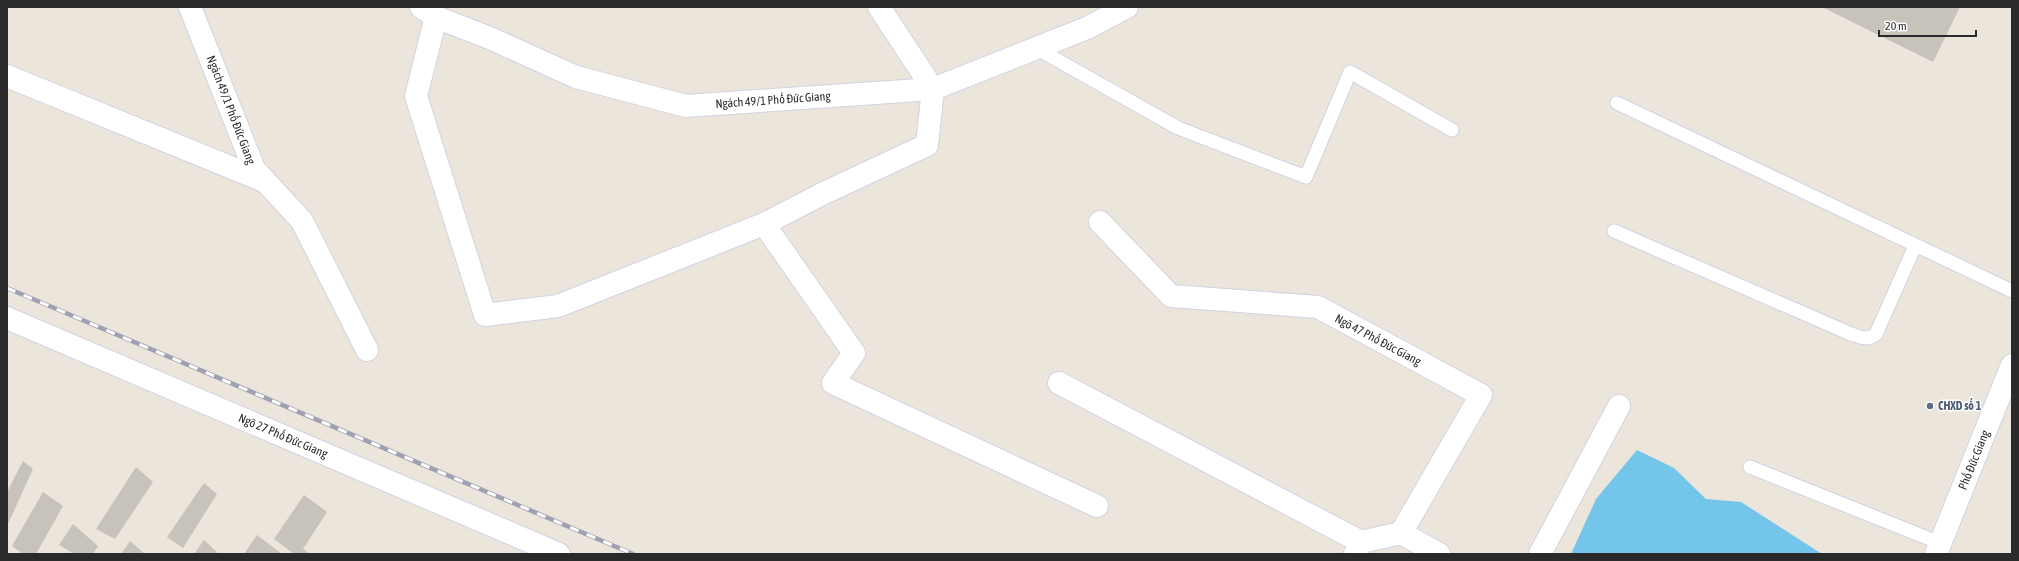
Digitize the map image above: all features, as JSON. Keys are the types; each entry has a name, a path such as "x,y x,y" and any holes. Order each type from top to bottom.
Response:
{"street":[{"name":"Ngách 49/1 Phố Đức Giang","path":"190,7 254,169 302,221 367,350"},
{"path":"429,12 416,96 485,316 558,306 764,224 824,193 927,144 932,89 880,7"},
{"name":"Ngách 49/1 Phố Đức Giang","path":"429,12 576,77 686,106 932,89 1088,28 1127,7"},
{"path":"7,76 264,181"},
{"name":"Ngõ 47 Phố Đức Giang","path":"1100,222 1171,296 1318,307 1481,395 1401,533"},
{"path":"764,224 854,353 833,383 1097,506"},
{"name":"Ngõ 27 Phố Đức Giang","path":"7,318 559,554"},
{"name":"Phố Đức Giang","path":"1938,549 2012,365"},
{"path":"1059,383 1358,548 1401,533 1439,554"},
{"path":"1540,554 1619,406"}],"lane":[{"path":"1036,48 1178,128 1306,177 1350,72 1452,130"},
{"path":"1617,102 1915,246 2012,291"},
{"path":"1614,231 1865,339 1871,338 1876,334 1915,246"},
{"path":"1750,467 1938,549"}],"water":[{"path":"1637,450 1674,468 1706,499 1741,502 1822,554 1571,554 1596,499"}],"building":[{"path":"1822,7 1960,7 1933,62"},
{"path":"23,461 33,469 7,526 7,492"},
{"path":"136,467 153,482 115,539 96,529"},
{"path":"204,483 217,494 183,548 167,537"},
{"path":"43,492 63,506 36,554 23,554 12,546"},
{"path":"304,495 327,512 303,549 310,554 294,554 274,539"},
{"path":"73,524 98,546 93,554 74,554 59,545"},
{"path":"257,535 282,554 244,554"},
{"path":"204,540 217,552 216,554 194,554"},
{"path":"130,541 145,554 121,554"}],"railway":[{"path":"7,288 633,554"}],"place":[{"name":"CHXD số 1","path":"1930,406"}]}
